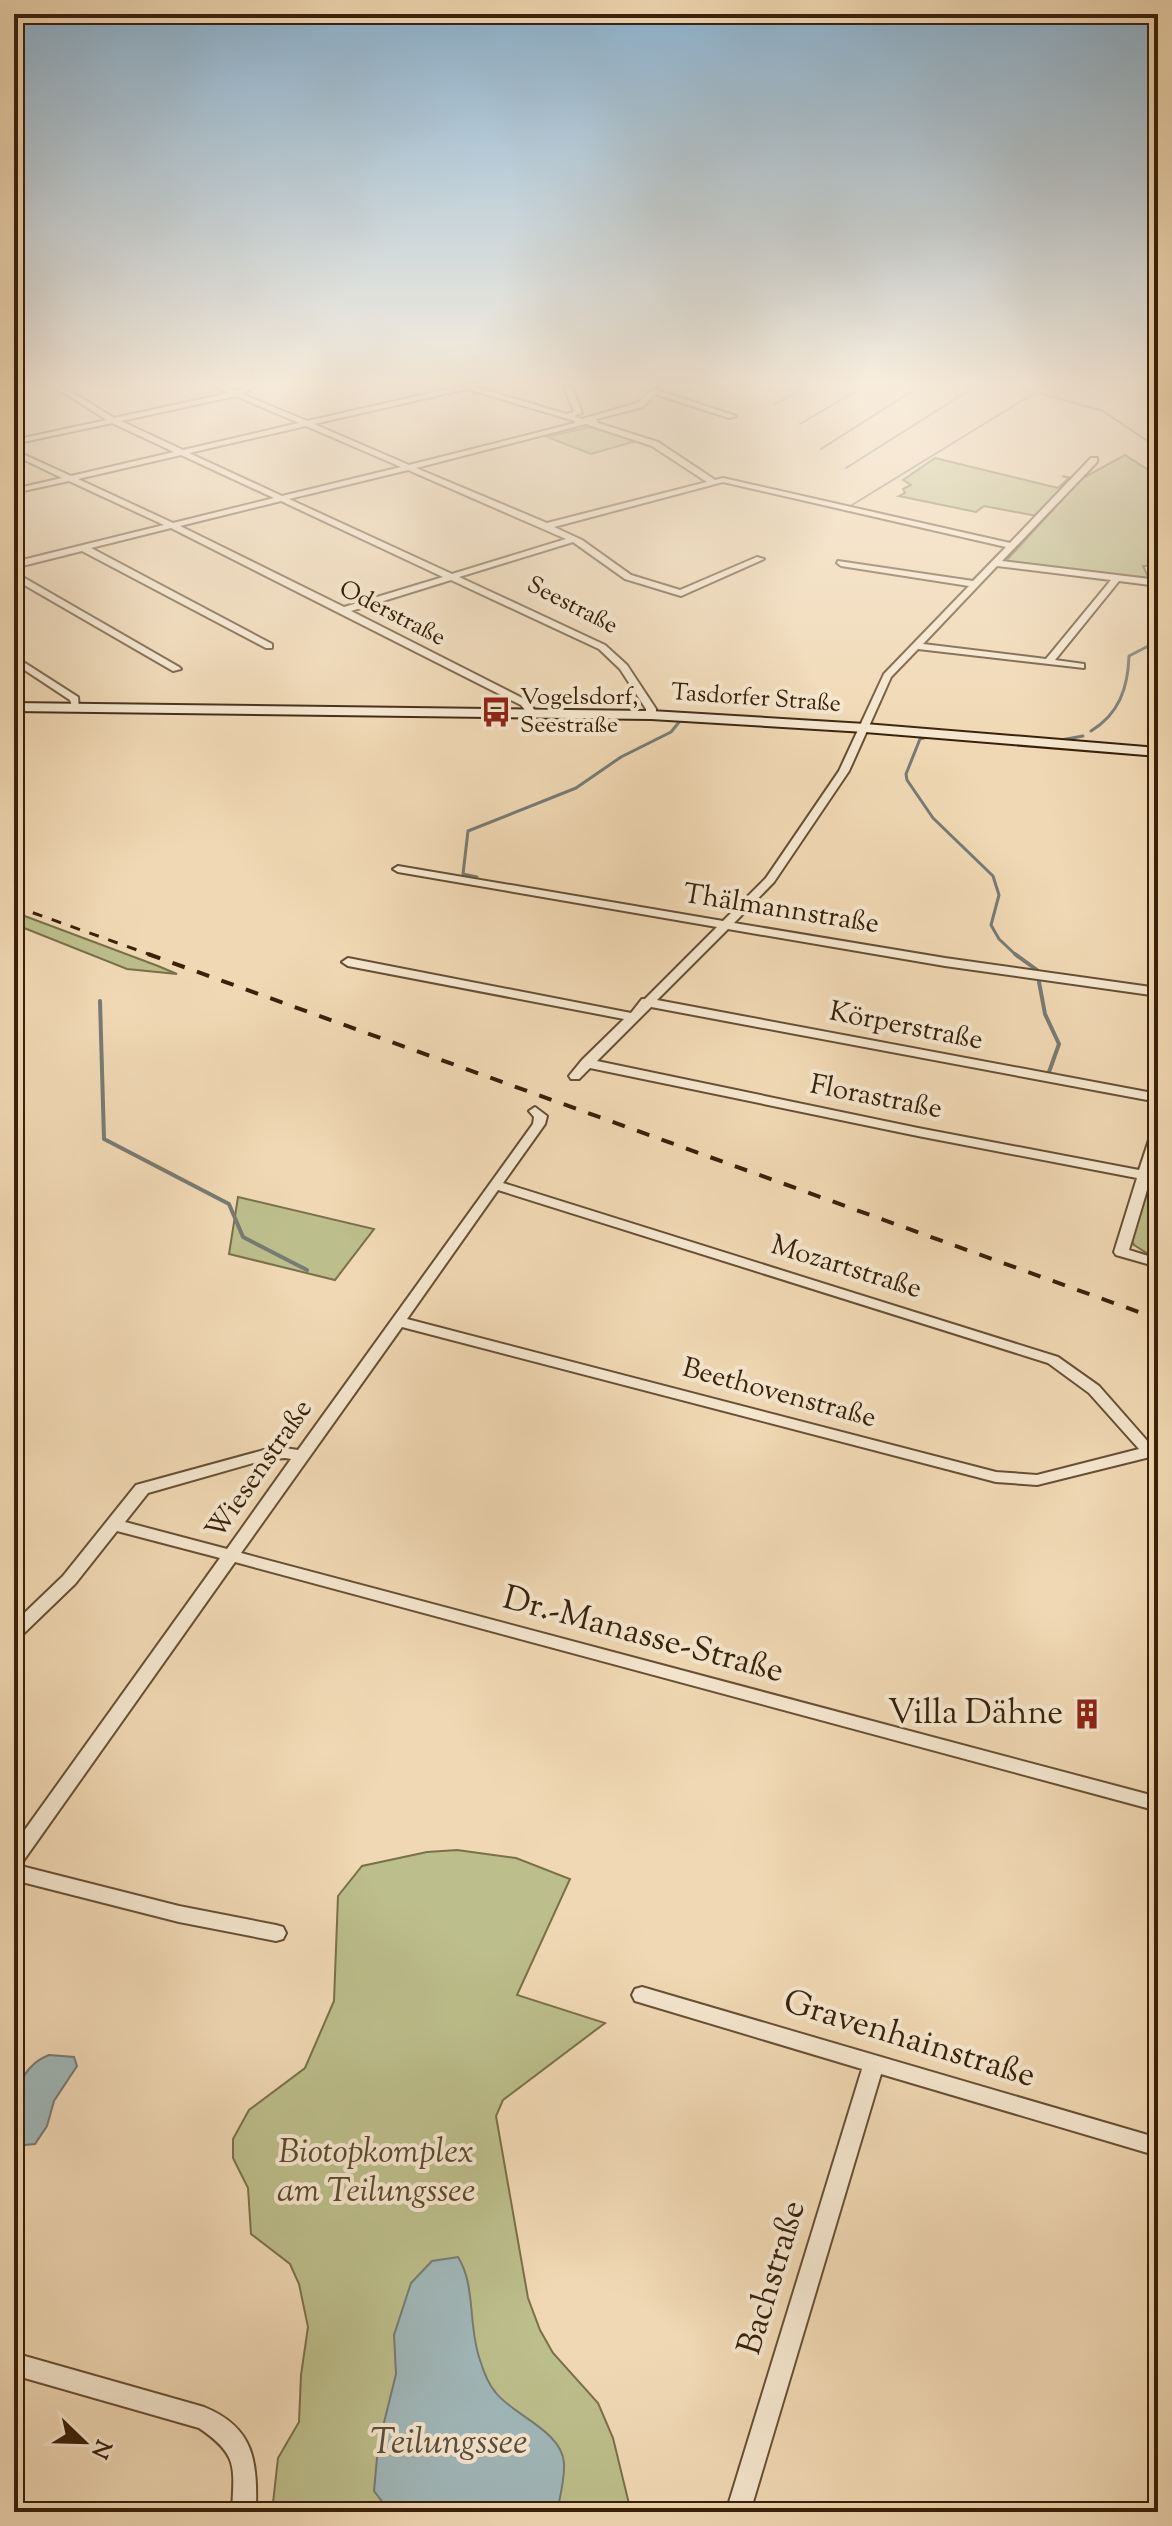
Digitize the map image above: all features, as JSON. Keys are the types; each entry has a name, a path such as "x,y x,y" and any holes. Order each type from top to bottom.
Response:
{"main road":[{"name":"Tasdorfer Straße","path":"14,707 651,715 865,728 1158,752"}],"street":[{"name":"Oderstraße","path":"118,502 172,526 525,703 531,712"},
{"path":"14,565 270,502"},
{"name":"Seestraße","path":"288,502 610,652 635,683 651,715"},
{"path":"489,502 574,539 628,577 681,593 760,559"},
{"path":"546,526 635,502"},
{"path":"819,502 1010,545"},
{"path":"575,1076 778,870 844,771 887,676 1010,545 1056,502"},
{"path":"342,611 574,539"},
{"path":"84,548 269,646"},
{"path":"841,563 974,584"},
{"path":"993,563 1158,583"},
{"path":"14,575 176,669"},
{"path":"1049,662 1116,579"},
{"path":"915,646 1081,666"},
{"path":"14,659 75,699 76,707"},
{"name":"Thälmannstraße","path":"398,869 945,962 1158,992"},
{"path":"348,962 631,1017"},
{"name":"Körperstraße","path":"646,1002 1158,1098"},
{"name":"Florastraße","path":"586,1063 918,1132 1151,1176"},
{"name":"Wiesenstraße","path":"14,1859 539,1124 541,1116 535,1111"},
{"path":"1158,1131 1151,1176 1121,1252 1158,1263"},
{"name":"Mozartstraße","path":"495,1185 1053,1360 1099,1392 1154,1454"},
{"name":"Beethovenstraße","path":"397,1321 996,1477 1037,1480 1154,1454"},
{"path":"14,1633 69,1580 142,1489 264,1455 285,1453 300,1456"},
{"name":"Dr.-Manasse-Straße","path":"113,1524 1158,1804"},
{"path":"14,1872 179,1914 276,1933"},
{"name":"Gravenhainstraße","path":"642,1995 1158,2147"},
{"name":"Bachstraße","path":"738,2512 874,2064"},
{"path":"14,2364 204,2418 230,2434 239,2446 245,2465 244,2512"}],"green space":[{"path":"927,502 1050,502 1037,516 984,506 976,512"},
{"path":"1060,502 1158,502 1158,566 1143,566 1150,581 1004,563"},
{"path":"14,912 177,974 127,969 14,924"},
{"path":"1144,1182 1158,1185 1158,1260 1134,1245 1127,1233"},
{"path":"238,1197 374,1229 335,1280 229,1254"},
{"name":"Biotopkomplex am Teilungssee","path":"457,1850 516,1858 570,1879 517,1995 605,2023 503,2100 496,2116 528,2298 553,2353 598,2403 613,2438 631,2512 272,2512 278,2458 299,2422 301,2375 308,2327 299,2284 290,2264 251,2234 248,2188 233,2158 233,2139 249,2110 305,2068 334,2001 338,1896 362,1866 427,1852"}],"water":[{"path":"49,2055 74,2057 77,2066 54,2101 47,2126 35,2144 14,2146 15,2106 21,2081 37,2062"},
{"name":"Teilungssee","path":"458,2257 470,2293 476,2348 489,2382 504,2401 546,2433 561,2452 564,2475 557,2512 390,2512 374,2491 378,2447 396,2374 394,2335 411,2283 432,2261"}],"waterway":[{"path":"852,505 857,502"},
{"path":"1091,731 1109,717 1120,699 1127,679 1129,656 1158,641"},
{"path":"477,877 463,874 468,831 576,788 621,757 671,732 680,721"},
{"path":"1061,740 1083,736"},
{"path":"927,737 920,739 906,774 907,780 933,818 993,876 999,895 991,925 999,939 1017,956"},
{"path":"1015,954 1037,970"},
{"path":"1039,982 1045,1014 1059,1044 1049,1072"},
{"path":"100,1001 104,1139 229,1204 243,1237 307,1270"}],"railway":[{"path":"14,906 154,956"},
{"path":"148,954 1158,1319"}],"place":[{"name":"Vogelsdorf, Seestraße","path":"496,712"},
{"name":"Villa Dähne","path":"1087,1714"}]}
